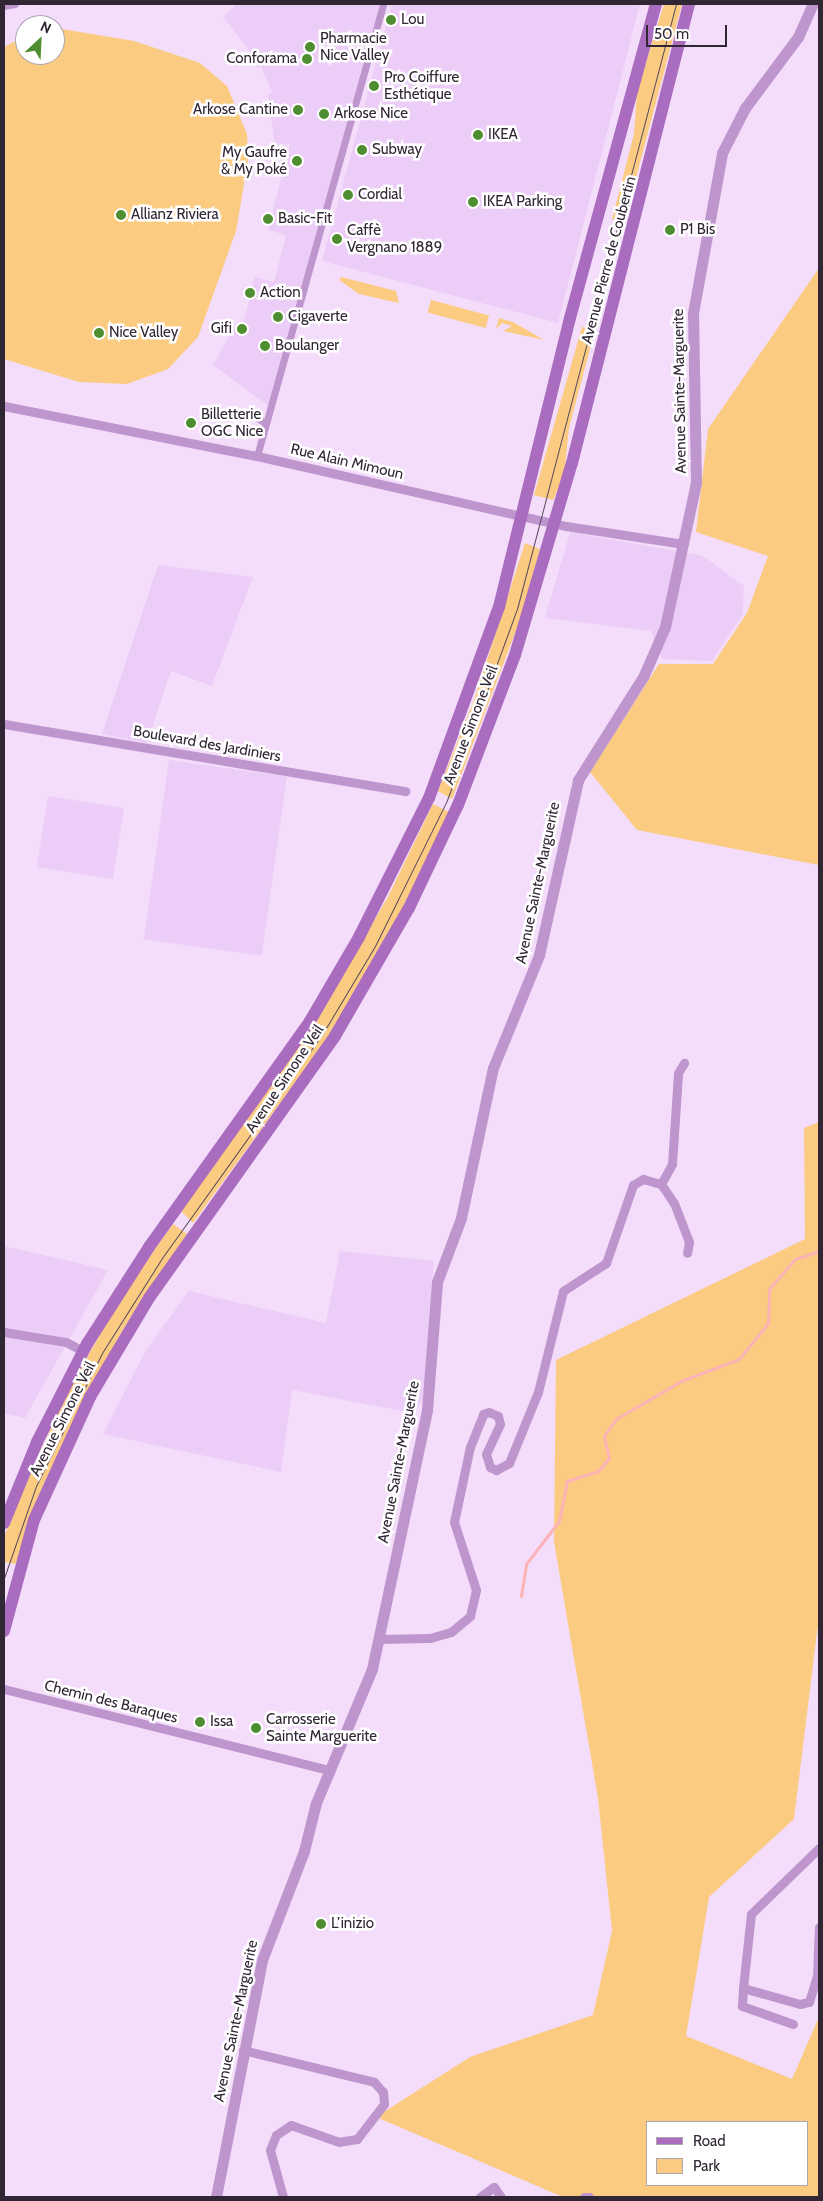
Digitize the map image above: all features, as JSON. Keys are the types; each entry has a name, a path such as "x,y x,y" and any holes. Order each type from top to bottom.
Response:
{"main road":[{"name":"Avenue Pierre de Coubertin","path":"524,516 570,318 656,4"},
{"name":"Avenue Pierre de Coubertin","path":"553,523 653,158 688,4"},
{"name":"Avenue Simone Veil","path":"4,1523 37,1442 82,1351 148,1247 310,1021 382,894 429,798 469,698 524,516"},
{"name":"Avenue Simone Veil","path":"4,1631 34,1520 90,1397 149,1298 335,1036 426,873 496,710 553,523"}],"street":[{"path":"4,6 15,4"},
{"path":"257,456 383,4"},
{"name":"Avenue Sainte-Marguerite","path":"216,2197 243,2050 262,1960 299,1866 329,1770 366,1686 379,1639 427,1410 437,1282 461,1218 482,1107 506,1032 540,956 578,780 656,654 684,544 698,462 695,290 722,153 745,108 798,37 813,4"},
{"name":"Rue Alain Mimoun","path":"4,406 257,456 553,523 684,544"},
{"path":"252,415 265,423"},
{"name":"Boulevard des Jardiniers","path":"4,724 405,792"},
{"path":"661,1184 672,1164 678,1073 684,1063"},
{"path":"379,1639 430,1638 451,1632 470,1616 476,1590 454,1522 455,1504 482,1414 498,1416 500,1424 486,1454 490,1467 505,1468 538,1392 562,1291 606,1263 633,1185 643,1179 661,1184 674,1203 689,1242 687,1253"},
{"path":"4,1332 66,1342 82,1351"},
{"name":"Chemin des Baraques","path":"4,1689 329,1770"},
{"path":"793,2024 742,2006 751,1914 819,1848"},
{"path":"743,1988 800,2004 809,2002 817,1976 819,1928"},
{"path":"243,2050 374,2082 383,2092 384,2104 357,2139 339,2142 291,2125 276,2134 270,2150 283,2197"},
{"path":"480,2197 494,2187 501,2197"},
{"path":"584,2197 589,2197"}],"shaded area":[{"name":"Nice Valley","path":"237,4 383,4 270,407 213,365 234,328 242,328 255,277 274,282 286,235 268,230 290,144 275,145 268,95 272,92 261,66 256,68 249,50 223,17"},
{"name":"IKEA","path":"392,4 640,4 558,323 322,261"},
{"path":"570,532 703,556 744,586 743,614 712,661 662,659 651,631 545,618"},
{"path":"158,565 253,577 212,686 171,671 147,743 102,734"},
{"path":"169,760 287,777 262,956 144,939"},
{"path":"48,796 124,808 113,879 37,867"},
{"path":"4,1246 108,1270 25,1418 4,1413"},
{"path":"340,1251 434,1261 424,1399 413,1413 292,1390 281,1472 103,1434 146,1350 189,1291 326,1323"}],"green space":[{"path":"664,4 682,4 624,223 612,219 634,134 637,92"},
{"name":"Allianz Riviera","path":"65,30 134,41 200,63 227,86 247,134 248,161 236,231 198,337 168,369 127,384 79,382 4,359 4,47 15,41 15,65 65,65"},
{"path":"819,268 819,865 637,830 590,772 659,664 713,664 747,613 768,556 696,532 708,429"},
{"path":"341,277 396,291 399,303 359,294 339,280"},
{"path":"431,300 489,316 486,328 428,313"},
{"path":"499,318 513,322 544,340 503,331 512,326 502,323 496,329"},
{"path":"582,327 595,330 569,428 564,476 553,500 534,495"},
{"path":"525,543 540,549 523,612 452,799 438,791 474,700"},
{"path":"433,804 449,812 404,905 328,1037 193,1223 181,1211 311,1028 388,897"},
{"path":"819,1122 819,1616 794,1819 709,1897 686,2036 792,2079 819,2017 819,2197 563,2197 376,2117 470,2057 593,2015 612,1931 598,1798 554,1542 556,1360 805,1239 804,1128"},
{"path":"173,1224 187,1234 124,1328 86,1395 42,1488 16,1564 4,1562 4,1538 13,1513 70,1386 130,1284"}],"waterway":[{"path":"521,1596 526,1564 559,1521 567,1481 598,1471 609,1458 604,1436 616,1419 681,1381 739,1359 768,1323 769,1289 795,1259 819,1251"}],"tram line":[{"path":"4,1578 36,1486 102,1353 162,1258 323,1033 375,946 447,800 517,609 676,4"}],"place":[{"name":"Lou","path":"391,20"},
{"name":"Pharmacie Nice Valley","path":"310,47"},
{"name":"Conforama","path":"307,59"},
{"name":"Pro Coiffure Esthétique","path":"374,86"},
{"name":"Arkose Cantine","path":"298,110"},
{"name":"Arkose Nice","path":"324,114"},
{"name":"IKEA","path":"478,135"},
{"name":"Subway","path":"362,150"},
{"name":"My Gaufre & My Poké","path":"297,161"},
{"name":"Cordial","path":"348,195"},
{"name":"IKEA Parking","path":"473,202"},
{"name":"Allianz Riviera","path":"121,215"},
{"name":"Basic-Fit","path":"268,219"},
{"name":"P1 Bis","path":"670,230"},
{"name":"Caffè Vergnano 1889","path":"337,239"},
{"name":"Action","path":"250,293"},
{"name":"Cigaverte","path":"278,317"},
{"name":"Gifi","path":"242,329"},
{"name":"Nice Valley","path":"99,333"},
{"name":"Boulanger","path":"265,346"},
{"name":"Billetterie OGC Nice","path":"191,423"},
{"name":"Issa","path":"200,1722"},
{"name":"Carrosserie Sainte Marguerite","path":"256,1728"},
{"name":"L’inizio","path":"321,1924"}]}
